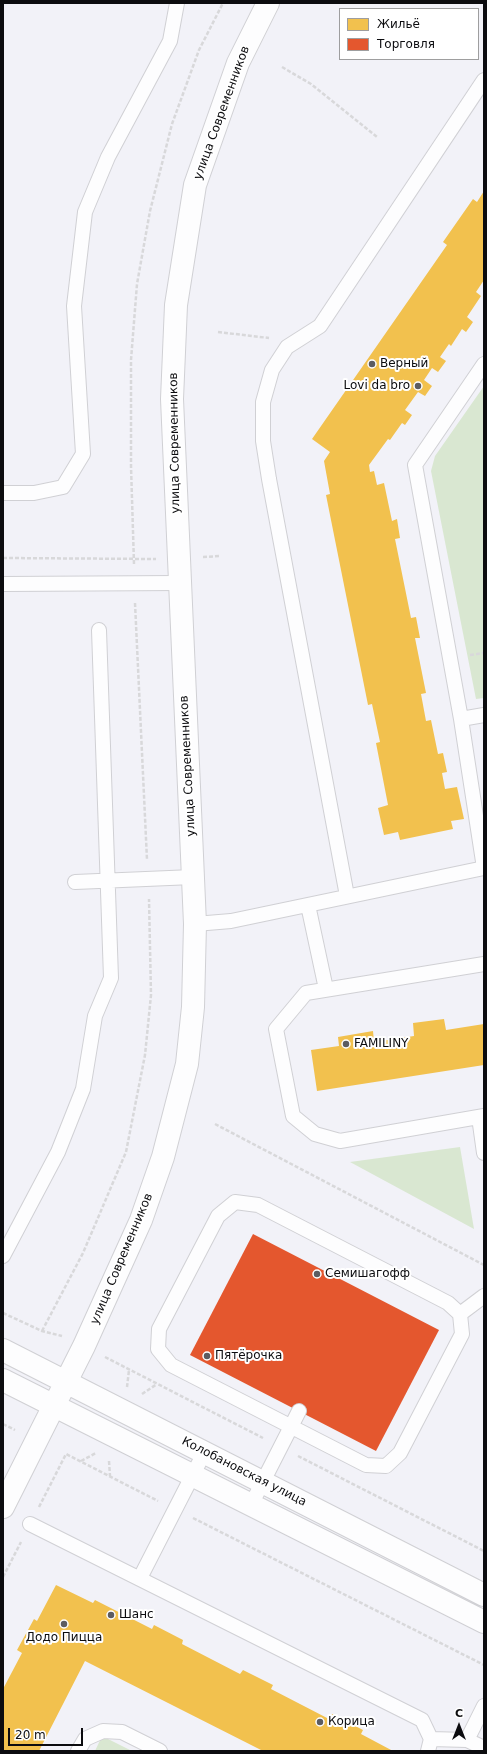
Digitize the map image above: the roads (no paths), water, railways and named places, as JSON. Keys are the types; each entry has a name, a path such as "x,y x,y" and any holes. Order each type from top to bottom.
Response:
{"street":[{"name":"улица Современников","path":"3,1507 84,1346 141,1220 163,1157 177,1108 187,1064 193,1007 195,924 172,399 176,305 195,185 213,130 238,63 268,3"},
{"name":"Колобановская улица","path":"3,1350 484,1594"},
{"path":"3,1380 484,1622"}],"lane":[{"path":"3,493 34,493 63,487 83,454 74,306 85,212 108,157 170,41 177,3"},
{"path":"347,896 263,441 263,402 272,370 288,347 320,326 484,80"},
{"path":"195,924 231,921 484,868 461,719 415,465 484,364"},
{"path":"3,584 179,583"},
{"path":"3,1256 58,1152 83,1089 95,1016 111,978 99,630"},
{"path":"461,719 484,715"},
{"path":"75,882 193,877"},
{"path":"308,905 326,989"},
{"path":"484,964 306,993 276,1030 293,1116 315,1134 340,1141 481,1116 484,1153"},
{"path":"235,1202 258,1205 448,1303 460,1314 462,1334 400,1453 386,1466 366,1465 291,1427 171,1365 158,1349 159,1329 218,1216 235,1202"},
{"path":"460,1314 484,1296"},
{"path":"250,1505 299,1411"},
{"path":"140,1578 204,1453"},
{"path":"30,1524 422,1720 430,1745 476,1746 483,1709"},
{"path":"78,1751 84,1739 103,1731 122,1732 160,1751"}],"place":[{"name":"Верный","path":"372,364"},
{"name":"Lovi da bro","path":"418,386"},
{"name":"FAMILINY","path":"346,1044"},
{"name":"Семишагофф","path":"317,1274"},
{"name":"Пятёрочка","path":"207,1356"},
{"name":"Шанс","path":"111,1615"},
{"name":"Додо Пицца","path":"64,1624"},
{"name":"Корица","path":"320,1722"}]}
